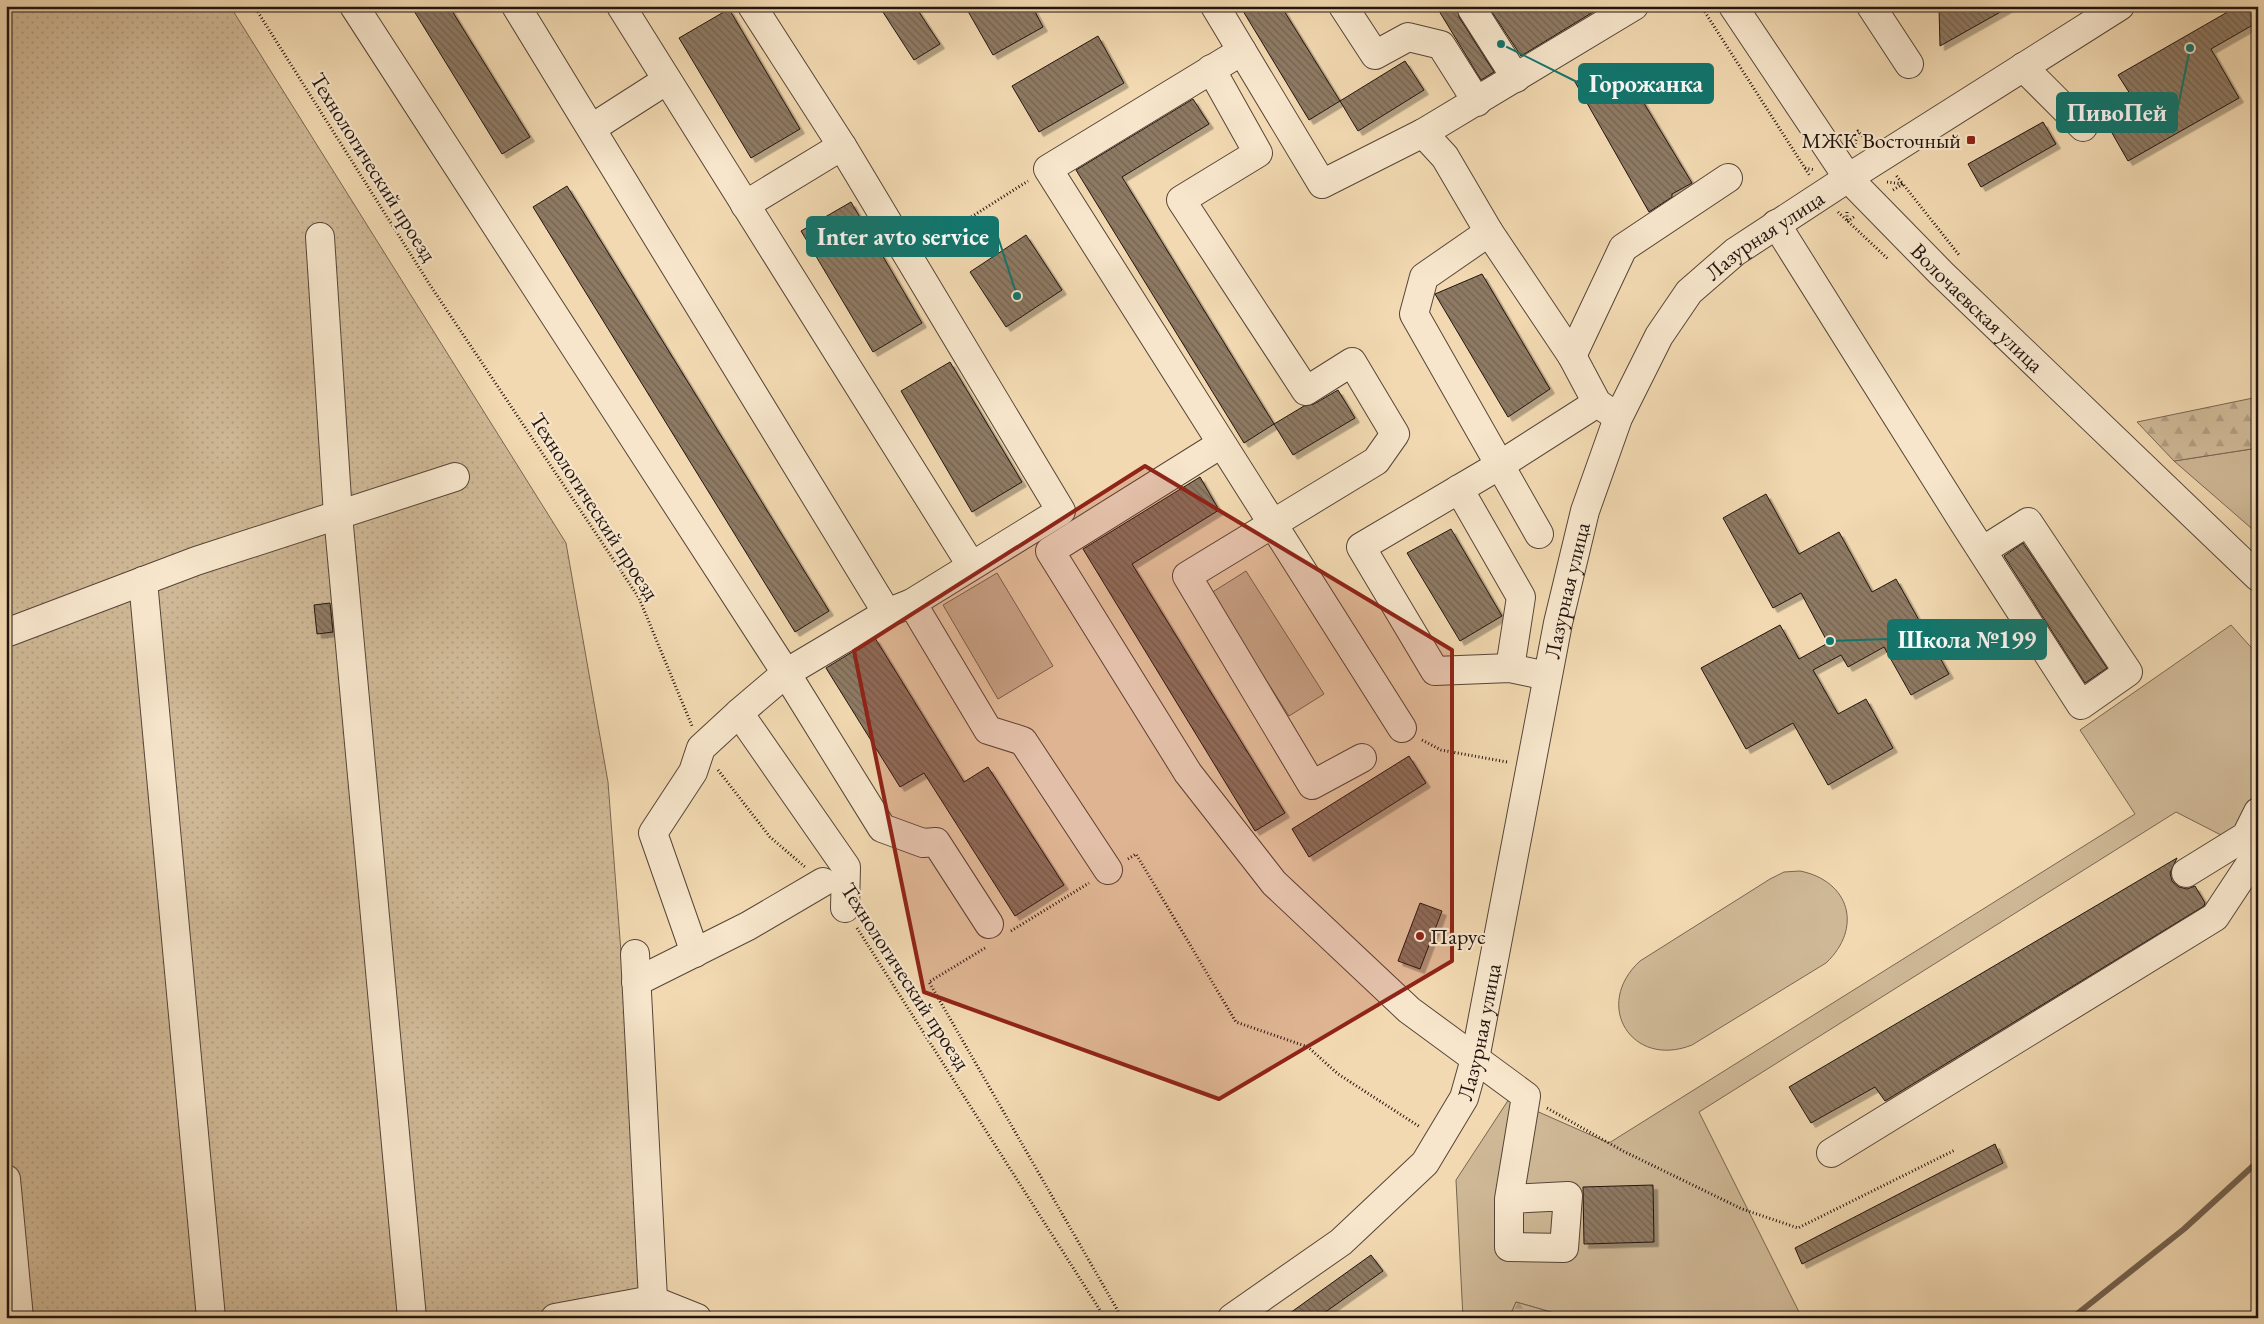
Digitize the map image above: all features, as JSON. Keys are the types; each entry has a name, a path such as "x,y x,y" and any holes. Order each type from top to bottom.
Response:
{"street":[{"path":"354,6 786,673 882,828 923,843 936,842 993,936"},
{"path":"516,6 887,614"},
{"path":"621,6 971,565"},
{"path":"695,953 653,833 693,772 701,748 786,673 887,614 912,603 1061,511 842,146 752,6"},
{"path":"1215,6 1322,184 1423,133 1634,6"},
{"path":"1343,6 1375,55 1408,37 1441,45 1477,102"},
{"path":"1478,6 1472,9 1516,78"},
{"name":"Волочаевская улица","path":"1733,6 1848,178 1948,280 2258,577"},
{"path":"1871,6 1910,64"},
{"name":"Лазурная улица","path":"1232,1318 1341,1242 1425,1162 1464,1098 1475,1059 1547,676 1608,411 1689,292 1735,252 1776,224 2120,6"},
{"path":"1242,51 1048,169 1402,728"},
{"path":"2023,67 2084,127"},
{"path":"1211,69 1258,153 1181,200 1306,390 1352,362 1395,434 1376,461 1187,576 1312,785 1362,758"},
{"path":"592,128 667,80"},
{"path":"1423,133 1445,157 1489,232 1608,411 1500,465 1360,547 1435,672 1510,668 1547,676"},
{"path":"745,205 842,146"},
{"path":"1572,356 1623,248 1728,178"},
{"path":"1776,224 1982,551 2080,705 2128,672 2028,522 1982,551"},
{"path":"1489,232 1424,276 1414,314 1539,534"},
{"path":"320,237 338,514 412,1318"},
{"path":"1221,444 1050,552 1188,773 1274,883 1409,1010 1526,1096 1508,1200"},
{"path":"6,633 196,561 455,476"},
{"path":"1459,489 1521,597 1510,668"},
{"path":"142,581 212,1318"},
{"path":"912,603 988,730 1023,741 1108,870"},
{"path":"739,713 846,867 845,908"},
{"path":"2186,873 2246,836 2257,819"},
{"path":"1831,1153 2214,916 2258,852"},
{"path":"636,982 748,926 823,882"},
{"path":"635,954 653,1309"},
{"path":"6,1179 20,1318"},
{"path":"555,1318 653,1309 697,1318"}],"path":[{"name":"Технологический проезд","path":"254,6 430,286 639,598 701,748 770,837 823,882"},
{"path":"1701,6 1806,168 1820,196 1888,260"},
{"path":"908,257 1048,169"},
{"path":"1402,728 1440,750 1530,766"},
{"path":"1122,1318 930,982 993,936 1136,854 1236,1022 1308,1047 1338,1074 1427,1132"},
{"name":"Технологический проезд","path":"845,908 1105,1318"},
{"path":"1526,1096 1623,1152 1742,1209 1798,1228 1955,1150"}],"highlighted area":[{"path":"1145,466 1452,650 1452,961 1219,1099 924,992 854,651"}],"green space":[{"path":"6,6 230,6 566,543 608,782 649,1318 6,1318"},
{"path":"2258,397 2258,448 2174,461 2137,422"},
{"path":"2258,448 2258,534 2174,461"},
{"path":"1246,571 1324,694 1289,716 1211,593"},
{"path":"997,573 1053,666 998,699 943,605"},
{"path":"2231,625 2258,655 2258,854 2176,812 1699,1112 1802,1318 1572,1318 1516,1302 1509,1318 1463,1318 1456,1180 1509,1099 1609,1143 2135,814 2080,730"},
{"path":"1800,871 1817,876 1830,885 1840,895 1846,908 1845,935 1838,949 1826,963 1692,1045 1671,1050 1652,1048 1637,1041 1625,1028 1620,1013 1619,996 1626,978 1640,961 1770,879 1784,872"},
{"path":"1516,1302 1572,1318 1509,1318"}],"building":[{"path":"411,6 449,6 530,137 502,154"},
{"path":"879,6 915,6 940,44 914,60"},
{"path":"965,6 1032,6 1043,27 993,55"},
{"path":"1240,6 1281,6 1340,101 1309,120"},
{"path":"1436,6 1457,6 1459,17 1494,72 1481,80"},
{"path":"1494,6 1603,6 1521,56 1492,12"},
{"path":"1939,6 2011,6 1940,46"},
{"path":"2238,6 2258,6 2258,22 2211,49 2239,98 2128,161 2108,126 2139,108 2118,75"},
{"path":"729,9 800,129 751,158 679,38"},
{"path":"1098,36 1124,83 1039,132 1012,86"},
{"path":"1405,61 1424,90 1358,131 1340,101"},
{"path":"1621,65 1692,183 1672,194 1672,197 1649,212 1575,82 1597,72 1601,77"},
{"path":"1193,99 1209,124 1122,177 1274,424 1244,443 1076,170"},
{"path":"2043,122 2056,144 1981,187 1968,164"},
{"path":"567,186 829,611 795,632 533,207"},
{"path":"851,202 922,323 873,352 801,231"},
{"path":"1026,235 1062,290 1006,327 970,272"},
{"path":"1482,274 1550,389 1508,417 1435,294"},
{"path":"950,362 1022,482 972,512 901,391"},
{"path":"1338,390 1355,418 1293,455 1274,424 1304,406 1314,404"},
{"path":"1200,477 1219,510 1132,564 1285,813 1255,831 1083,549"},
{"path":"1766,494 1799,554 1839,532 1872,592 1896,579 1949,674 1911,695 1884,647 1848,667 1841,655 1813,670 1838,714 1866,699 1893,748 1828,785 1793,723 1746,749 1701,668 1780,625 1799,659 1828,643 1801,593 1773,608 1723,518"},
{"path":"1451,529 1502,616 1460,641 1407,553"},
{"path":"2023,543 2107,668 2085,683 2004,556"},
{"path":"330,603 333,632 317,634 314,605"},
{"path":"875,638 964,782 988,767 1064,885 1015,916 924,773 900,787 826,668"},
{"path":"1409,756 1426,783 1309,857 1292,829"},
{"path":"2177,858 2170,873 2172,881 2179,887 2187,889 2195,886 2205,903 2204,906 1885,1101 1875,1087 1811,1123 1789,1087"},
{"name":"Парус","path":"1420,903 1442,911 1420,969 1398,961"},
{"path":"1995,1144 2003,1163 1802,1264 1795,1248"},
{"path":"1653,1185 1654,1242 1584,1244 1583,1187"},
{"path":"1371,1255 1383,1271 1317,1318 1283,1318"}],"waterway":[{"path":"2072,1318 2184,1229 2253,1166"}],"place":[{"name":"Горожанка","path":"1501,44"},
{"name":"ПивоПей","path":"2190,48"},
{"name":"МЖК Восточный","path":"1971,140"},
{"name":"Inter avto service","path":"1017,296"},
{"name":"Школа №199","path":"1830,641"},
{"name":"Парус","path":"1420,936"}]}
